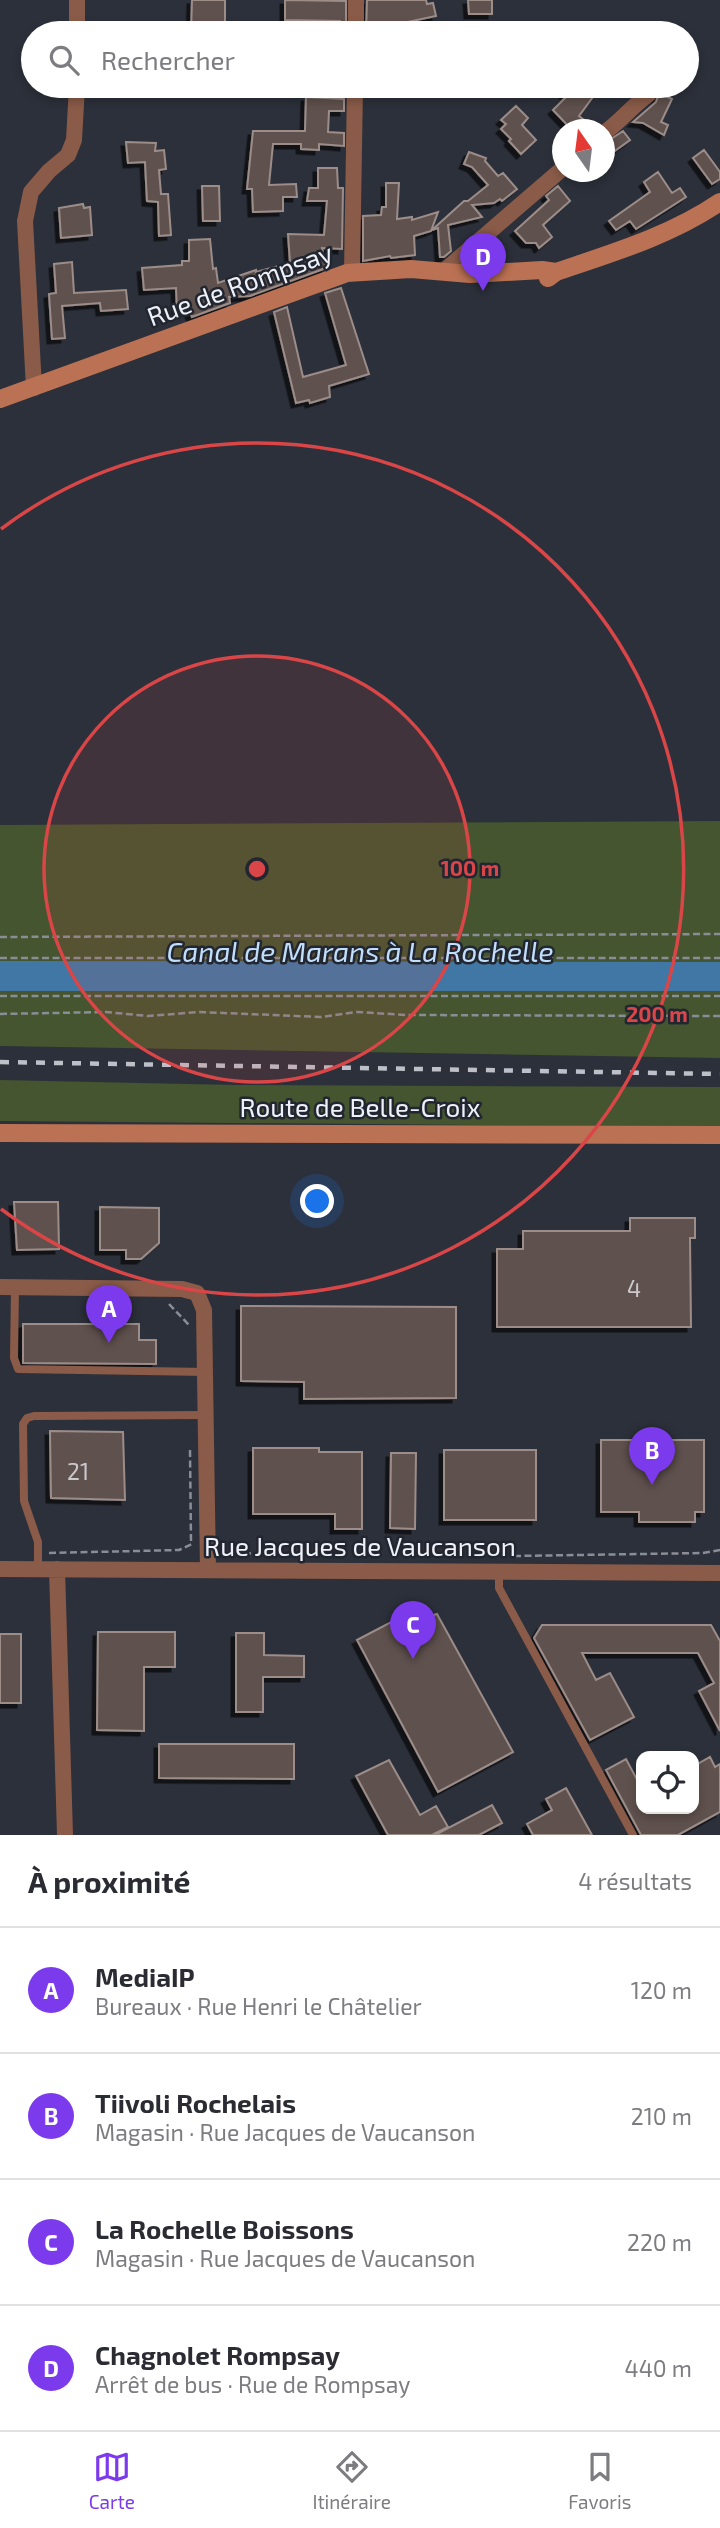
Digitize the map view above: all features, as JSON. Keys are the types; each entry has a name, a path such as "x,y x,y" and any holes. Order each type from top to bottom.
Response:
{"street":[{"path":"77,0 77,21"},
{"path":"356,0 356,21"},
{"path":"34,388 25,222 31,192 49,171 68,155 74,140 76,98"},
{"path":"352,272 355,98"},
{"path":"615,125 644,98"},
{"path":"444,271 552,178"},
{"name":"Rue de Rompsay","path":"0,399 352,272 411,269 470,274 494,283 543,281 556,272 632,247 688,221 720,202"},
{"name":"Route de Belle-Croix","path":"0,1133 720,1135"},
{"path":"8,1287 182,1289 197,1293 204,1310 208,1570"},
{"name":"Rue Jacques de Vaucanson","path":"0,1570 38,1561 57,1569 326,1573 720,1573"},
{"path":"57,1569 65,1835"}],"lane":[{"path":"8,1287 18,1369 205,1372"},
{"path":"38,1561 36,1529 24,1501 23,1424 27,1418 206,1415"},
{"path":"499,1572 499,1588 633,1835"}],"path":[{"path":"0,937 720,934"},
{"path":"0,958 720,958"},
{"path":"0,996 720,996"},
{"path":"0,1014 106,1012 148,1016 199,1012 321,1017 357,1012 407,1015 720,1016"},
{"path":"38,1561 179,1550 191,1543 208,1544 223,1552 270,1555"},
{"path":"507,1556 703,1553 720,1550"}],"green space":[{"path":"720,821 720,1058 0,1046 0,825"},
{"path":"0,1080 235,1085 720,1087 720,1127 0,1121"}],"water":[{"path":"0,961 720,962 720,991 0,991"}],"building":[{"path":"192,0 225,0 225,21 191,21"},
{"path":"285,0 346,1 346,21 285,20"},
{"path":"367,0 426,0 427,4 433,3 436,16 412,21 366,21"},
{"path":"468,0 492,0 492,14 469,14"},
{"path":"306,98 344,99 344,111 329,111 328,132 344,133 344,146 319,144 319,150 301,149 301,144 273,144 269,185 296,184 297,197 283,197 283,211 253,212 252,189 247,189 253,131 305,131"},
{"path":"565,98 592,98 579,116 583,119 562,119 553,110"},
{"path":"657,98 672,99 661,122 668,125 664,135 643,123 633,122"},
{"path":"516,106 528,118 522,125 536,140 521,154 501,129 506,124 501,120"},
{"path":"623,131 630,140 615,151 615,136"},
{"path":"126,142 156,143 155,151 164,150 166,169 159,170 161,194 168,194 171,235 159,236 158,202 147,201 145,162 128,163"},
{"path":"704,150 720,172 720,179 712,184 693,158"},
{"path":"469,152 486,158 485,161 498,176 503,173 517,189 502,201 500,199 494,203 472,205 482,217 448,225 451,251 440,257 438,228 432,230 464,201 468,201 488,185 472,167 464,164"},
{"path":"318,168 337,168 338,188 343,188 342,249 322,248 326,268 250,296 229,297 230,303 192,317 189,311 177,312 176,288 144,290 142,268 182,265 182,261 189,261 189,240 210,239 213,269 216,268 218,283 256,270 290,263 288,234 324,235 327,201 307,201 309,188 318,188"},
{"path":"658,172 672,193 680,188 686,197 636,229 630,221 616,230 609,221 650,192 644,182"},
{"path":"386,183 399,183 397,219 412,217 412,220 438,212 431,231 414,236 415,255 363,261 363,216 381,215 382,207 386,207"},
{"path":"202,186 219,186 220,221 203,221"},
{"path":"558,186 570,201 543,225 552,237 539,248 536,243 526,243 515,231 549,200 546,196"},
{"path":"83,204 84,208 90,207 92,235 61,238 59,208"},
{"path":"72,262 74,293 126,290 128,309 101,311 100,303 62,306 65,338 52,339 49,294 56,293 54,264"},
{"path":"341,288 369,374 329,386 330,397 310,403 309,400 296,403 274,312 287,307 303,377 346,365 325,293"},
{"path":"14,1202 58,1202 59,1249 17,1250"},
{"path":"100,1207 159,1208 159,1243 141,1259 126,1259 126,1250 100,1250"},
{"path":"630,1218 695,1218 695,1238 690,1238 691,1327 497,1327 497,1249 523,1249 523,1231 630,1231"},
{"path":"241,1306 456,1307 456,1398 304,1399 304,1382 241,1381"},
{"path":"23,1324 139,1324 139,1340 156,1340 156,1364 23,1363"},
{"path":"50,1431 123,1432 125,1500 51,1498"},
{"path":"601,1440 704,1440 704,1512 695,1512 695,1522 639,1522 639,1512 601,1512"},
{"path":"253,1448 319,1448 319,1452 362,1452 362,1529 335,1529 335,1514 253,1514"},
{"path":"444,1450 536,1450 536,1520 444,1520"},
{"path":"391,1453 416,1453 415,1529 390,1528"},
{"path":"437,1614 513,1752 438,1792 357,1640 395,1620 398,1625"},
{"path":"542,1625 711,1625 720,1641 720,1731 699,1691 714,1683 698,1653 582,1653 596,1680 610,1673 634,1717 590,1740 534,1638"},
{"path":"98,1632 175,1632 175,1667 144,1667 144,1731 97,1730"},
{"path":"236,1633 264,1633 264,1655 304,1656 304,1677 263,1677 263,1712 236,1712"},
{"path":"0,1634 21,1634 21,1703 0,1703"},
{"path":"159,1744 294,1744 294,1779 159,1778"},
{"path":"710,1757 715,1767 720,1764 720,1812 678,1835 641,1835 606,1770 626,1759 636,1778 636,1814 699,1814 699,1763"},
{"path":"389,1760 420,1815 436,1806 448,1827 432,1835 388,1835 356,1776"},
{"path":"566,1788 592,1835 533,1835 527,1824 552,1810 546,1799"},
{"path":"492,1805 502,1823 479,1835 435,1835"}],"railway":[{"path":"0,1062 720,1074"}],"place":[{"name":"Chagnolet Rompsay","path":"483,291"},
{"name":"MediaIP","path":"109,1343"},
{"name":"Tiivoli Rochelais","path":"652,1485"},
{"name":"La Rochelle Boissons","path":"413,1659"}],"water label":[{"name":"Canal de Marans à La Rochelle","path":"360,952"}]}
